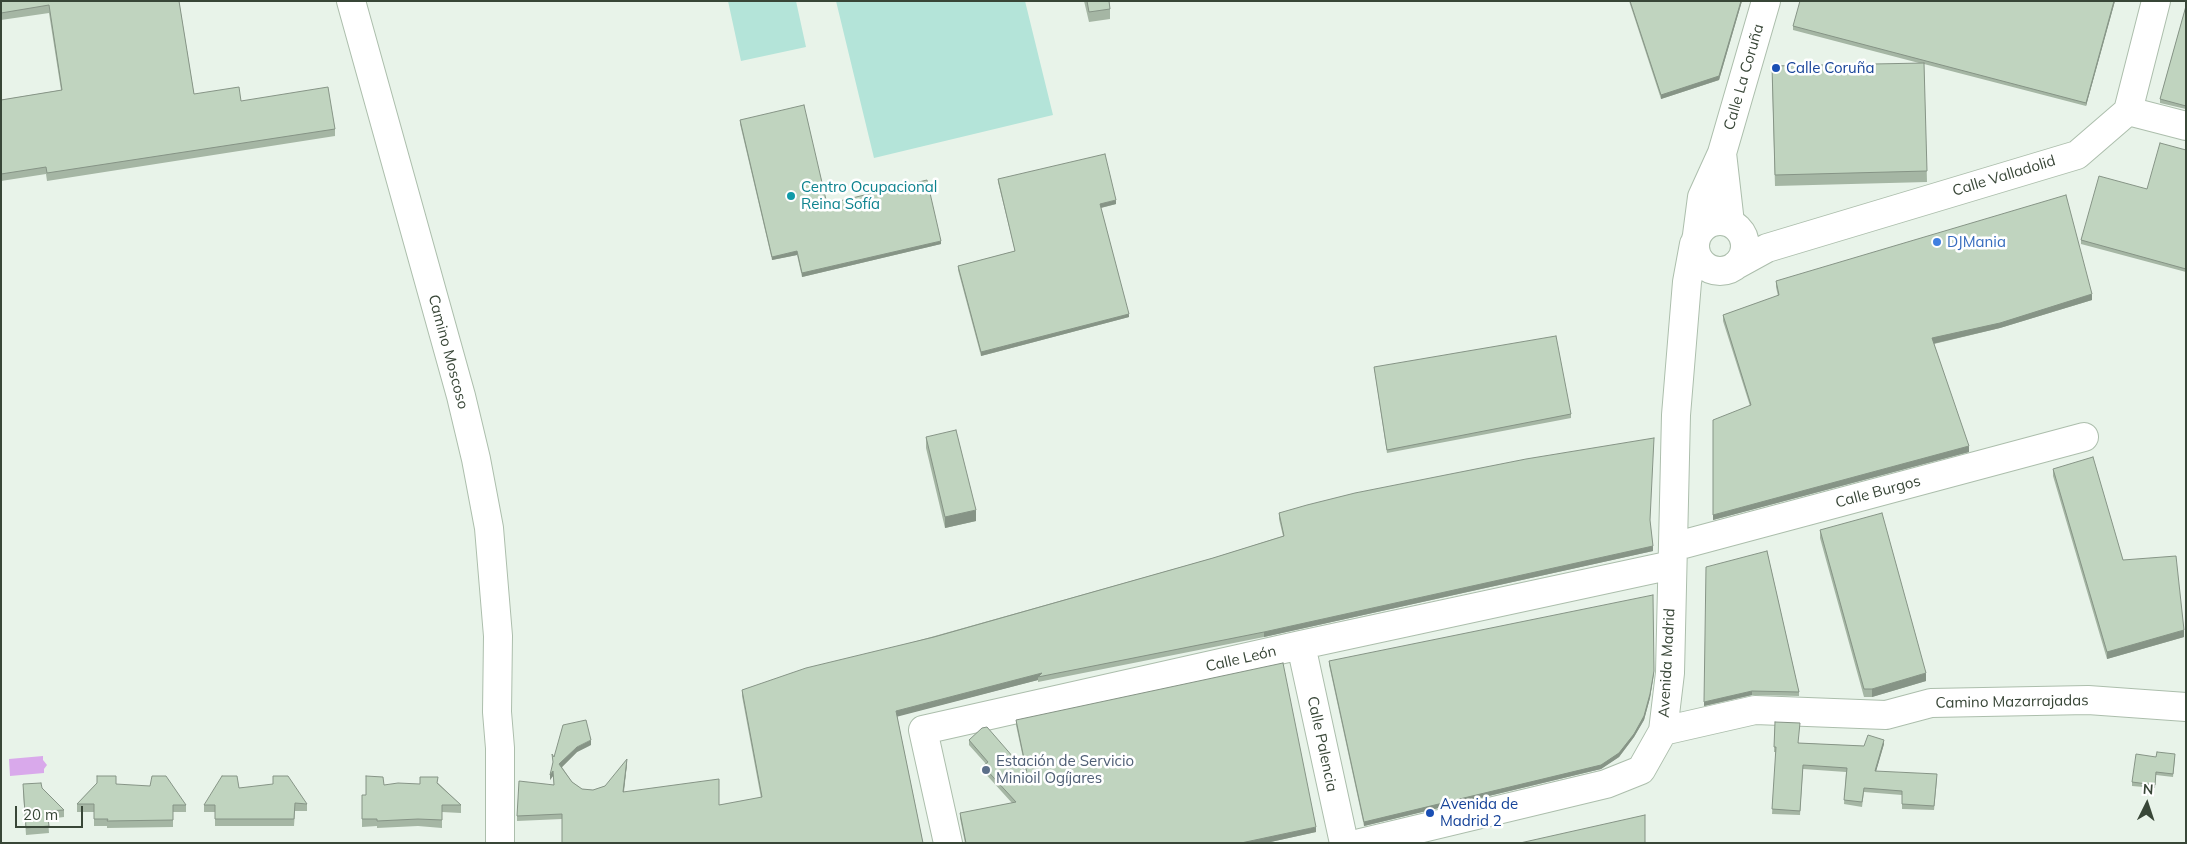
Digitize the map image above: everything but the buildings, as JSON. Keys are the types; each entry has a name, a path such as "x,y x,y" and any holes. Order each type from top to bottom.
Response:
{"street":[{"name":"Camino Moscoso","path":"351,1 476,459 490,528 497,605 500,843"},
{"name":"Calle La Coruña","path":"1696,240 1702,197 1722,153 1766,1"},
{"path":"2156,1 2128,110 2186,126"},
{"name":"Calle Valladolid","path":"1733,267 1767,248 2077,154 2128,110"},
{"name":"Calle La Coruña","path":"1722,153 1732,224"},
{"path":"1684,320 1709,286 1733,267 1744,252 1745,243 1743,236 1732,224 1720,221 1705,225 1696,240 1698,259 1706,267 1723,270 1733,267"},
{"name":"Calle Valladolid","path":"1732,224 1766,235 1809,235"},
{"name":"Avenida Madrid","path":"1371,841 1606,784 1641,770 1663,731 1670,673 1676,415 1687,282 1696,240"},
{"name":"Calle Burgos","path":"1672,556 2084,438"},
{"name":"Calle León","path":"948,843 923,730 1301,645 1672,556"},
{"name":"Calle Palencia","path":"1301,645 1344,843"},
{"name":"Camino Mazarrajadas","path":"1663,731 1755,710 1886,715 1931,703 2088,700 2186,707"},
{"name":"Camino Moscoso","path":"481,843 482,797 486,765 497,712"}],"shaded area":[{"path":"728,1 796,1 806,47 741,61"},
{"path":"836,1 1025,1 1053,115 874,158"},
{"path":"43,756 43,760 47,765 44,773 10,776 9,759"}],"place":[{"name":"Calle Coruña","path":"1776,68"},
{"name":"Centro Ocupacional Reina Sofía","path":"791,196"},
{"name":"DJMania","path":"1937,242"},
{"name":"Estación de Servicio Minioil Ogíjares","path":"986,770"},
{"name":"Avenida de Madrid 2","path":"1430,813"}]}
